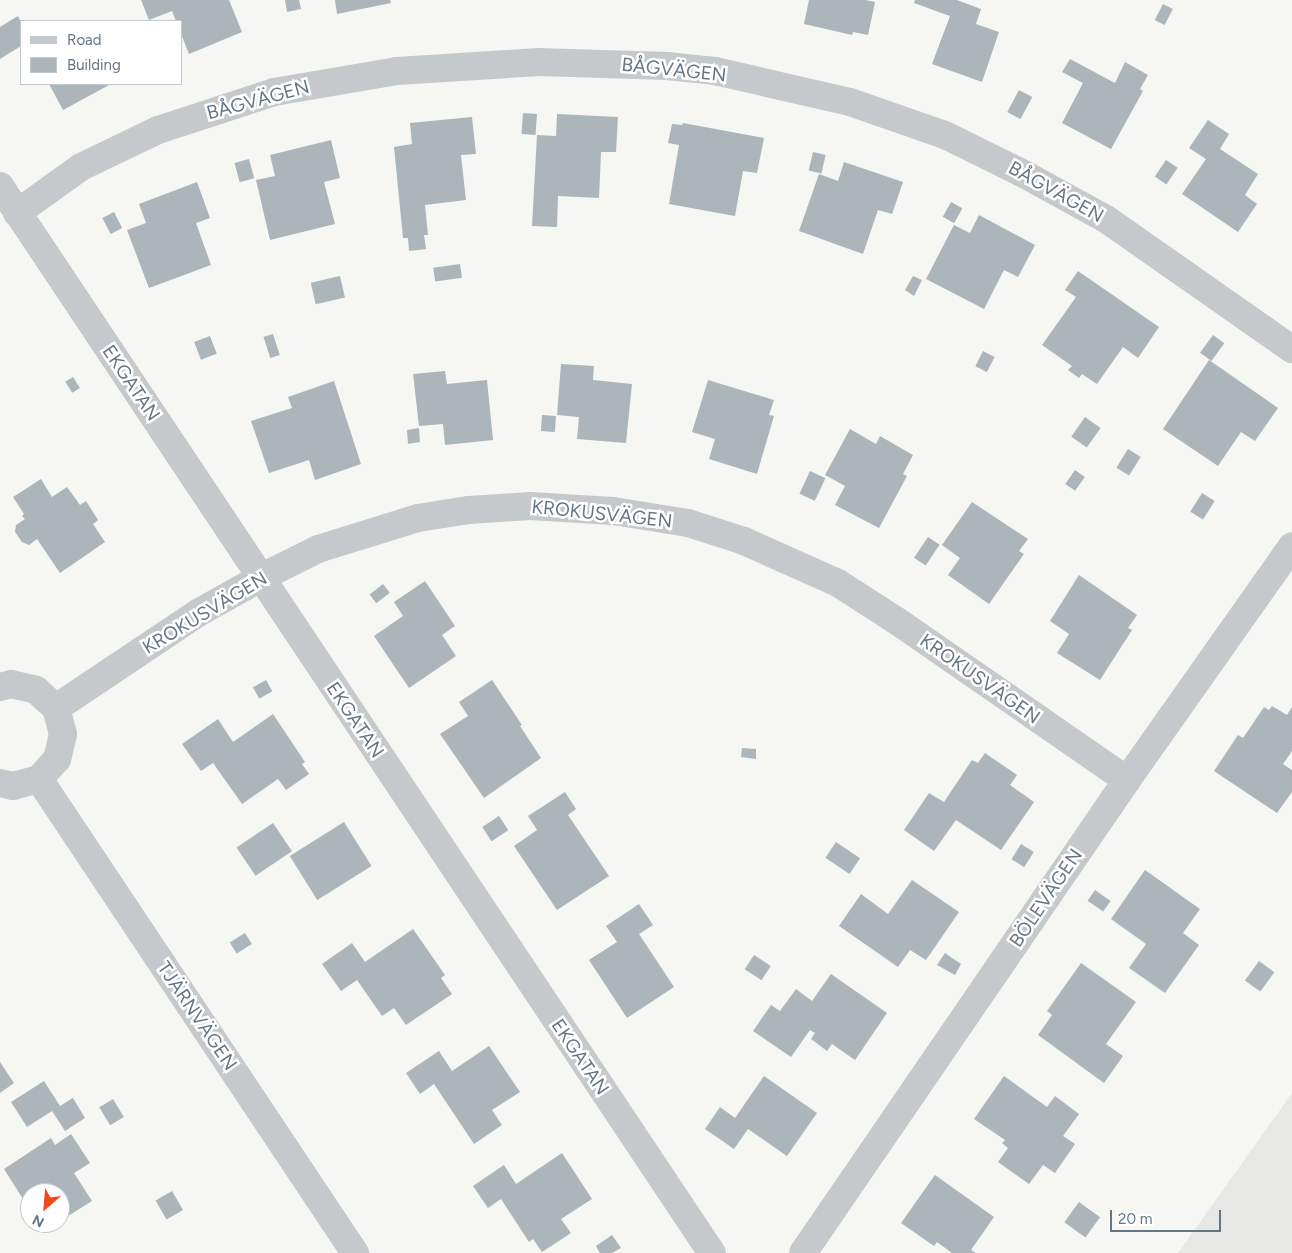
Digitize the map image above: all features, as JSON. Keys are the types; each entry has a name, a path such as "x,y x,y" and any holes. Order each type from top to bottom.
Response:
{"street":[{"name":"BÅGVÄGEN","path":"17,212 81,166 158,130 274,92 397,70 539,62 668,66 716,71 850,102 945,135 1024,174 1106,219 1292,350"},
{"name":"EKGATAN","path":"0,186 712,1253"},
{"name":"KROKUSVÄGEN","path":"56,708 198,613 260,578 318,549 418,518 469,510 549,507 613,511 688,523 744,541 838,583 898,621 1127,780"},
{"name":"BÖLEVÄGEN","path":"803,1253 1127,780 1292,546"},
{"path":"0,687 11,684 36,690 56,708 64,734 57,759 39,779 14,786 0,783"},
{"name":"TJÄRNVÄGEN","path":"39,779 355,1253"}],"shaded area":[{"path":"1292,1093 1292,1253 1178,1253"}],"building":[{"path":"141,0 229,0 242,32 189,54 182,36 182,20 176,20 172,11 149,20"},
{"path":"285,0 299,0 301,9 287,12"},
{"path":"335,0 390,0 391,3 337,14"},
{"path":"809,0 865,0 875,2 868,35 853,32 852,35 804,24"},
{"path":"915,0 957,0 981,9 976,24 999,32 982,82 932,64 950,16 914,3"},
{"path":"1163,4 1173,9 1165,25 1155,20"},
{"path":"18,16 20,20 20,47 0,59 0,27"},
{"path":"1070,59 1115,83 1125,62 1148,75 1140,89 1143,91 1111,149 1062,123 1083,83 1062,72"},
{"path":"50,85 109,85 63,110"},
{"path":"1019,90 1032,97 1021,119 1007,112"},
{"path":"523,113 537,114 536,135 522,134"},
{"path":"557,114 618,117 616,152 601,152 599,198 558,196 557,227 532,226 537,135 556,136"},
{"path":"472,117 476,154 461,155 466,200 425,205 428,235 424,235 426,249 409,251 408,238 403,238 394,147 412,144 410,123"},
{"path":"1208,120 1229,134 1220,149 1258,174 1245,195 1257,204 1238,232 1182,194 1206,159 1189,148"},
{"path":"683,123 764,138 757,173 743,171 735,216 669,204 679,145 668,143 672,124 682,125"},
{"path":"331,140 340,178 324,182 335,224 270,240 256,180 275,176 270,155"},
{"path":"813,152 826,155 821,173 809,171"},
{"path":"249,159 254,178 240,182 235,163"},
{"path":"1166,160 1178,168 1166,184 1155,177"},
{"path":"844,162 903,182 892,214 878,210 863,254 799,231 819,174 838,181"},
{"path":"197,182 210,218 196,223 211,265 149,288 127,230 146,223 139,204"},
{"path":"951,202 962,208 954,223 943,217"},
{"path":"114,212 122,228 111,234 102,218"},
{"path":"979,215 1035,245 1018,277 1004,270 984,309 926,279 954,225 970,233"},
{"path":"460,264 462,278 435,282 433,268"},
{"path":"1078,271 1159,327 1138,358 1123,347 1097,384 1082,374 1079,378 1068,370 1072,366 1042,345 1076,297 1065,290"},
{"path":"340,276 345,297 316,304 311,283"},
{"path":"913,276 922,280 914,296 905,290"},
{"path":"273,334 280,355 270,358 263,337"},
{"path":"1213,335 1224,343 1211,361 1200,353"},
{"path":"210,336 217,354 201,360 194,342"},
{"path":"983,351 995,357 987,372 975,366"},
{"path":"1209,360 1278,408 1255,441 1241,432 1218,466 1163,429"},
{"path":"561,364 594,366 593,380 632,384 626,443 577,439 579,417 557,415"},
{"path":"445,371 447,384 487,380 493,440 445,445 443,424 419,426 413,374"},
{"path":"73,377 80,388 72,393 65,382"},
{"path":"708,380 774,400 769,415 774,416 757,474 709,459 715,439 692,432"},
{"path":"334,381 361,464 315,480 309,460 269,473 251,421 292,408 288,397"},
{"path":"542,415 556,416 555,432 541,431"},
{"path":"1085,417 1101,428 1087,448 1071,437"},
{"path":"419,428 420,442 408,444 407,430"},
{"path":"850,429 876,444 880,436 913,455 903,474 907,476 879,528 835,505 845,486 825,475"},
{"path":"1128,449 1141,457 1129,476 1116,468"},
{"path":"1075,470 1085,477 1075,491 1065,484"},
{"path":"810,471 825,478 815,501 799,494"},
{"path":"41,479 52,497 67,487 80,505 86,501 98,520 93,524 105,542 60,573 37,539 29,545 22,542 15,532 16,525 25,519 22,516 24,514 13,497"},
{"path":"1202,493 1215,501 1203,520 1190,512"},
{"path":"972,502 1028,539 1019,551 1024,554 989,604 948,575 960,558 942,545"},
{"path":"928,537 940,545 926,566 914,558"},
{"path":"1079,575 1137,615 1128,628 1132,630 1100,680 1057,653 1069,634 1050,621"},
{"path":"425,581 455,626 442,635 456,656 409,688 374,636 403,616 394,602"},
{"path":"383,584 390,593 376,603 370,594"},
{"path":"266,680 272,691 259,699 253,687"},
{"path":"492,680 541,758 484,798 440,734 468,716 459,702"},
{"path":"1272,706 1287,715 1292,707 1292,751 1283,764 1292,770 1292,792 1277,813 1214,771 1238,735 1243,738 1264,707 1269,710"},
{"path":"273,714 305,762 302,764 309,774 286,790 278,779 242,804 213,763 201,771 182,744 218,719 233,742"},
{"path":"742,748 756,749 756,759 741,757"},
{"path":"985,753 1017,775 1010,785 1034,802 1001,850 956,820 934,851 904,830 929,793 944,802 972,760 978,763"},
{"path":"565,792 576,809 568,815 609,876 557,910 514,846 537,830 528,816"},
{"path":"499,816 508,830 491,841 482,827"},
{"path":"344,822 372,866 317,900 290,856"},
{"path":"273,823 292,851 256,876 237,848"},
{"path":"836,842 860,858 849,874 825,858"},
{"path":"1021,844 1034,852 1024,867 1011,859"},
{"path":"1145,870 1200,909 1183,933 1199,945 1165,993 1129,968 1146,944 1111,919"},
{"path":"912,880 959,912 926,960 910,950 898,967 839,926 861,894 888,914"},
{"path":"1095,890 1111,901 1103,912 1088,901"},
{"path":"639,904 653,925 639,934 674,987 627,1018 589,960 617,942 606,926"},
{"path":"413,929 445,975 441,978 452,994 406,1025 394,1008 382,1016 357,980 341,991 322,964 352,943 365,962"},
{"path":"245,933 252,944 237,954 230,943"},
{"path":"945,953 961,964 955,975 937,965"},
{"path":"754,955 771,966 762,980 745,969"},
{"path":"1259,961 1274,972 1260,992 1245,980"},
{"path":"1081,963 1136,1002 1106,1044 1123,1056 1104,1083 1038,1035 1052,1015 1047,1011"},
{"path":"831,974 887,1013 855,1060 832,1044 827,1051 811,1039 815,1033 810,1030 791,1057 753,1031 771,1005 780,1011 796,989 812,1001"},
{"path":"489,1046 520,1092 492,1110 502,1125 474,1144 434,1084 420,1094 406,1073 439,1051 452,1071"},
{"path":"0,1062 14,1083 0,1093"},
{"path":"764,1076 817,1113 787,1156 748,1129 734,1149 705,1129 720,1107 735,1118"},
{"path":"1004,1076 1047,1107 1055,1096 1079,1114 1063,1136 1075,1144 1055,1173 1043,1165 1029,1184 998,1162 1008,1148 1002,1143 1005,1140 974,1119"},
{"path":"44,1081 60,1106 73,1098 85,1118 65,1131 52,1111 27,1127 11,1102"},
{"path":"113,1099 124,1117 110,1125 99,1107"},
{"path":"71,1134 90,1163 74,1173 92,1201 70,1215 70,1183 20,1183 20,1194 4,1169 51,1138 55,1145"},
{"path":"562,1153 592,1199 561,1219 571,1233 542,1252 533,1239 529,1242 501,1199 488,1208 473,1186 504,1165 516,1184"},
{"path":"935,1175 994,1217 971,1250 976,1253 952,1253 937,1242 934,1246 901,1223"},
{"path":"172,1191 183,1210 167,1220 156,1200"},
{"path":"1079,1202 1100,1217 1085,1238 1064,1222"},
{"path":"612,1235 621,1248 612,1253 600,1253 596,1246"}]}
